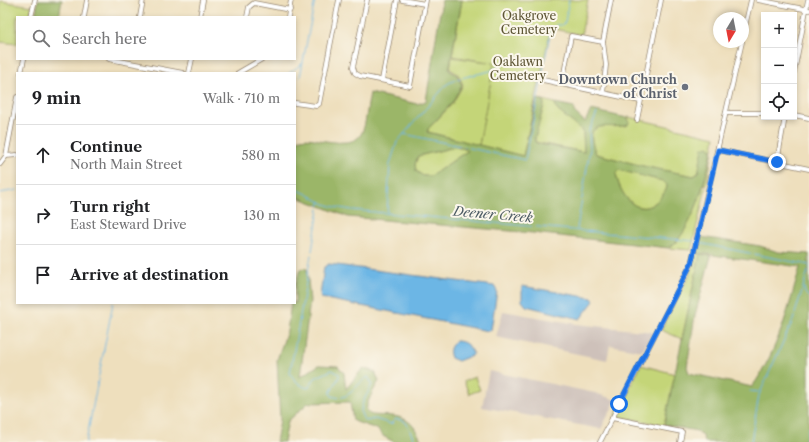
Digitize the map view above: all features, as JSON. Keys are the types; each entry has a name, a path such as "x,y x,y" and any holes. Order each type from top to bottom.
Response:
{"street":[{"path":"32,16 35,0"},
{"path":"84,16 87,0"},
{"path":"140,16 143,0"},
{"path":"200,16 203,0"},
{"path":"288,16 291,0"},
{"path":"296,102 316,106 319,104 339,0"},
{"path":"368,0 365,4 354,70 360,76 410,86 425,2 402,0"},
{"path":"382,80 397,0"},
{"path":"603,93 606,65 603,42 611,0"},
{"path":"637,120 661,0"},
{"path":"748,12 751,0"},
{"path":"758,0 808,10"},
{"path":"797,59 808,10 808,0"},
{"path":"247,16 249,7 254,3 290,10"},
{"path":"562,84 571,36 603,42"},
{"path":"600,442 691,264 741,48"},
{"path":"21,72 24,60"},
{"path":"120,60 132,61 179,72"},
{"path":"189,72 192,60"},
{"path":"239,72 255,61"},
{"path":"543,80 640,101"},
{"path":"0,164 6,156 16,102"},
{"path":"726,113 761,114"},
{"path":"797,116 809,118"},
{"path":"777,162 784,120"},
{"path":"718,150 809,169"},
{"path":"6,156 16,154"},
{"path":"612,418 682,432 680,442"}],"shaded area":[{"path":"503,311 576,324 653,332 642,351 610,345 607,360 496,337"},
{"path":"489,371 595,393 616,400 601,429 482,407"}],"green space":[{"path":"38,0 62,0 59,16 35,16"},
{"path":"442,0 462,0 449,70 457,75 462,85 452,103 428,129 427,132 523,156 537,99 543,100 544,105 535,138 535,142 539,144 584,152 583,131 557,110 555,103 574,107 574,112 585,122 591,110 627,118 629,122 628,125 599,127 594,129 592,134 592,142 596,154 647,167 694,176 698,173 703,148 708,146 712,149 712,152 702,190 691,218 685,230 669,248 533,233 348,217 296,196 296,141 307,138 335,142 355,140 364,128 370,93 417,104 426,101","holes":["455,147 465,149 467,151 431,176 423,176 416,171 415,164 418,156","619,170 663,181 667,185 665,192 660,198 652,205 645,207 638,206 631,203 621,190 616,173"]},
{"path":"462,0 588,0 581,35 551,28 523,156 479,145 494,63 452,56"},
{"path":"0,1 32,6 30,16 16,16 16,44 0,42"},
{"path":"452,57 494,63 479,145 428,132 428,129 452,104 463,85 458,74 450,69"},
{"path":"543,100 555,103 557,110 583,131 584,152 535,142 544,105"},
{"path":"628,117 715,137 707,185 704,185 712,152 710,147 698,173 694,176 647,167 596,154 590,139 593,130 603,126 625,126 629,120"},
{"path":"455,147 465,149 467,151 431,176 423,176 416,171 415,164 418,156"},
{"path":"619,170 663,181 667,185 665,192 652,205 645,207 631,203 621,190 616,173"},
{"path":"703,187 706,188 691,250 669,248 675,243 685,229 698,203"},
{"path":"701,237 760,246 778,252 809,254 809,442 704,442 703,436 697,431 664,425 700,254 711,256 695,315 687,367 689,373 752,387 768,359 787,314 800,267 698,253"},
{"path":"697,254 700,254 682,339 661,330 689,276"},
{"path":"300,269 307,269 310,301 300,377 319,365 338,366 344,373 346,389 363,368 375,372 379,381 370,397 367,407 368,412 372,415 397,417 406,420 414,427 422,442 394,442 383,436 377,429 353,421 350,402 308,403 288,421 284,442 276,442 280,420 277,360 287,331 291,304 296,304 296,283"},
{"path":"641,365 675,374 664,425 615,416"},
{"path":"475,377 480,390 469,394 464,381"}],"water":[{"path":"329,264 494,286 497,291 491,330 488,331 321,298 324,267"},
{"path":"522,286 592,298 594,301 580,319 526,306 522,301"},
{"path":"456,341 467,344 473,355 458,361 451,358 450,348"}],"waterway":[{"path":"300,77 315,0"},
{"path":"556,25 562,25 565,22 569,0"},
{"path":"542,77 551,28 556,27"},
{"path":"387,213 390,164 397,142 447,84 457,79 490,71 514,59"},
{"path":"290,72 303,63"},
{"path":"404,134 525,160 541,82"},
{"path":"590,148 589,131 597,113"},
{"path":"577,229 590,149"},
{"name":"Deener Creek","path":"296,189 328,205 352,210 694,241"},
{"name":"Deener Creek","path":"0,193 16,190"},
{"name":"Deener Creek","path":"319,206 321,201"},
{"path":"312,251 319,209"},
{"name":"Deener Creek","path":"699,243 809,265"},
{"path":"311,255 290,373 293,378 308,388 315,378 332,370 339,374 339,377 330,393 332,396 338,397 348,395 368,377 372,384 363,402 361,412 365,421 375,419 391,424 396,419 403,420 407,424 415,442"},
{"path":"751,442 759,395 793,320 808,271"},
{"path":"804,287 805,293 809,297"},
{"path":"86,442 113,304"},
{"path":"750,391 759,392"},
{"path":"805,442 809,427"}],"place":[{"name":"Downtown Church of Christ","path":"685,87"}],"route":[{"path":"619,404 691,264 718,150 777,162"}],"park label":[{"name":"Oakgrove Cemetery","path":"529,23"},
{"name":"Oaklawn Cemetery","path":"518,69"}]}
